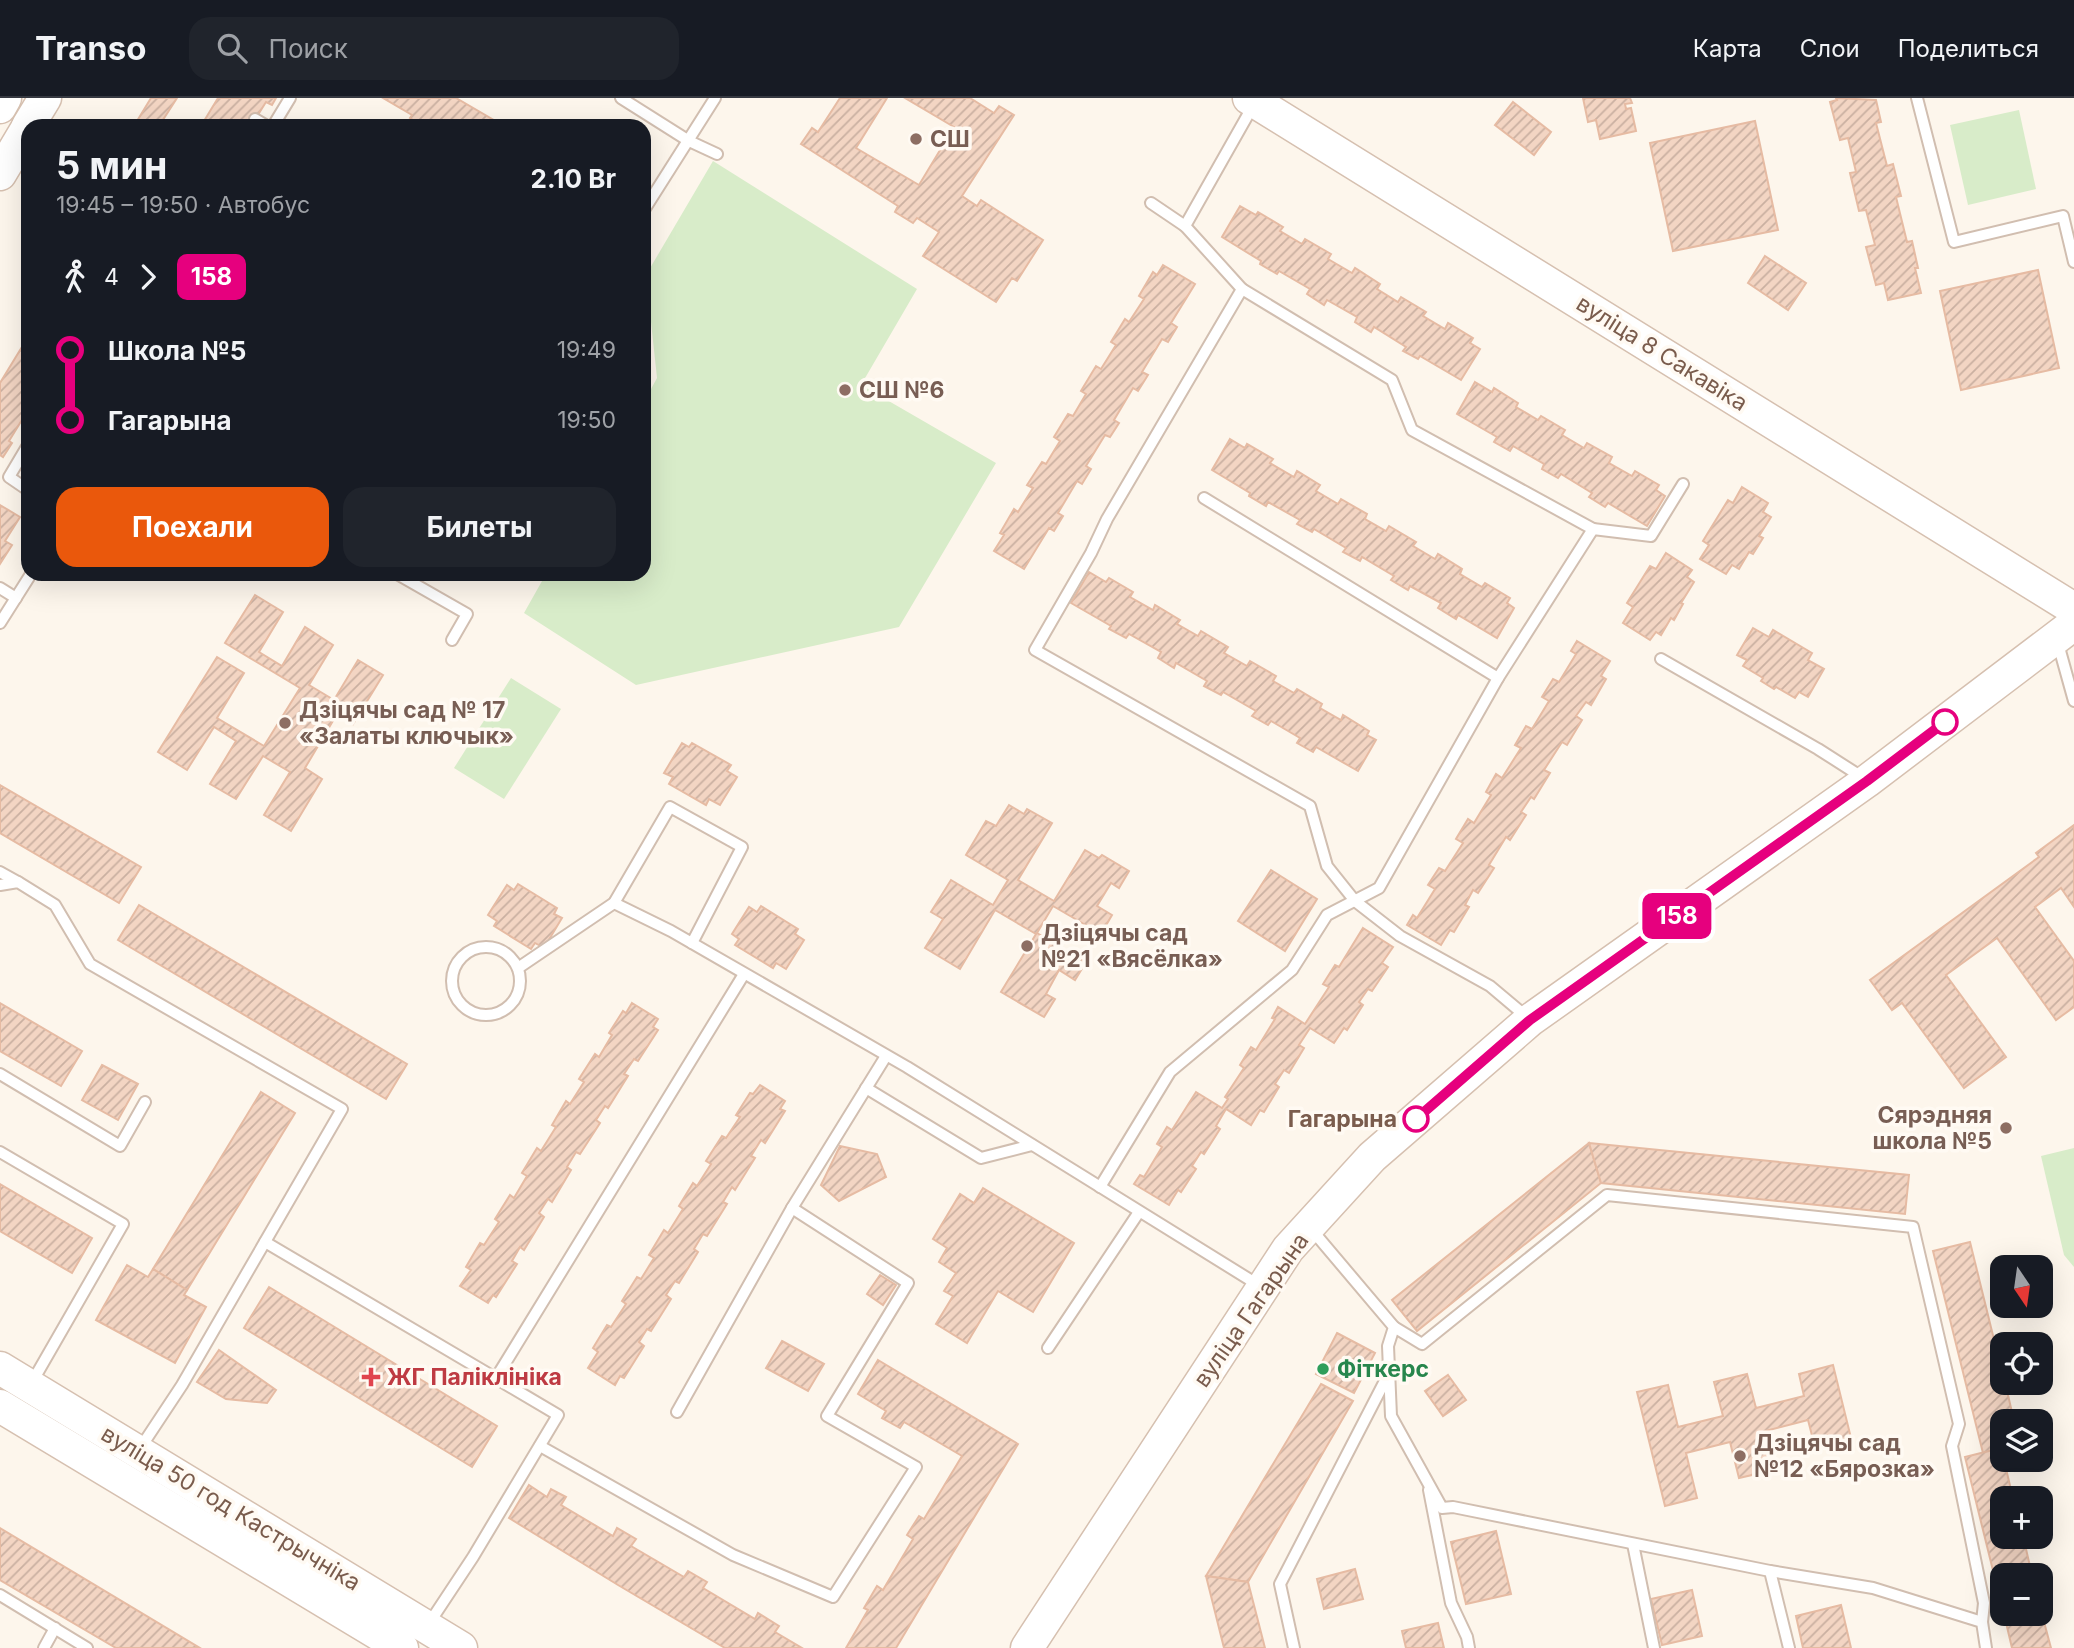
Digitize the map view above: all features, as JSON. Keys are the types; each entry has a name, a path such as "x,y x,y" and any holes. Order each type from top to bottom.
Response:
{"main road":[{"path":"0,107 5,98"},
{"path":"32,119 45,98"},
{"name":"вуліца 8 Сакавіка","path":"1252,100 2074,609"},
{"path":"0,174 21,138"},
{"name":"вуліца Гагарына","path":"1027,1648 1288,1248 1371,1157 1530,1020 1867,781 2065,631"},
{"name":"вуліца 50 год Кастрычніка","path":"0,1368 461,1648"},
{"name":"вуліца 50 год Кастрычніка","path":"0,1406 402,1648"}],"lane":[{"path":"277,119 290,98"},
{"path":"621,98 688,141 717,154"},
{"path":"651,199 715,98"},
{"path":"1917,98 1954,242 2063,216 2074,262"},
{"path":"1185,226 1252,100"},
{"path":"1151,203 1185,226 1242,289 1392,380 1412,430 1593,529 1651,536 1684,484"},
{"path":"1242,289 1107,519 1091,553 1035,650 1310,806 1327,866 1355,901 1400,936 1490,986 1530,1020"},
{"path":"21,457 9,477 21,486"},
{"path":"1204,498 1498,678"},
{"path":"1100,1187 1170,1072 1292,970 1327,915 1378,888 1498,678 1593,529"},
{"path":"0,623 27,581"},
{"path":"409,581 467,614 452,640"},
{"path":"0,588 16,598"},
{"path":"2065,631 2074,701"},
{"path":"1661,659 1818,749 1867,781"},
{"path":"518,968 614,903 670,807 742,847 692,943"},
{"path":"0,872 55,905 90,964 342,1109 182,1385 137,1452"},
{"path":"0,885 18,882"},
{"path":"614,903 692,943 886,1056 1262,1287"},
{"path":"479,947 502,950 518,968 520,978 515,999 498,1013 477,1014 459,1002 453,993 453,969 468,951 479,947"},
{"path":"496,1378 744,974"},
{"path":"677,1412 792,1208 886,1056"},
{"path":"0,1074 120,1146 145,1102"},
{"path":"866,1088 981,1158 1032,1145"},
{"path":"0,1152 123,1224 30,1386"},
{"path":"1308,1226 1394,1327 1422,1344 1608,1195 1913,1227 1959,1424 1952,1446 1984,1603 1982,1622 1986,1648"},
{"path":"540,1446 733,1555 834,1597 916,1467 827,1416 908,1283 792,1208"},
{"path":"1048,1348 1139,1212"},
{"path":"265,1242 558,1415 473,1557 427,1627"},
{"path":"1394,1327 1388,1346 1391,1416 1442,1508 1452,1507 1770,1572 1873,1588 1982,1622"},
{"path":"1294,1648 1280,1584 1389,1372"},
{"path":"1427,1480 1451,1603 1467,1637 1469,1648"},
{"path":"1633,1544 1654,1648"},
{"path":"1770,1572 1789,1648"},
{"path":"0,1595 88,1648"},
{"path":"44,1648 55,1628"}],"green space":[{"path":"2019,110 2036,189 1968,205 1950,125"},
{"path":"713,161 917,289 861,385 996,463 899,627 636,685 524,613 542,581 651,581 651,389 657,378 651,322 651,266"},
{"path":"511,678 561,709 504,799 454,768"},
{"path":"2074,1148 2074,1267 2064,1255 2041,1156"}],"building":[{"path":"151,98 177,98 164,119 138,119"},
{"path":"218,98 276,98 272,105 266,102 255,119 205,119"},
{"path":"383,98 456,98 492,119 412,119 412,115"},
{"path":"840,98 887,98 856,148 919,185 954,127 905,98 970,98 994,113 999,106 1014,115 962,196 977,206 981,200 1043,240 1017,281 1012,278 996,302 923,256 939,232 917,218 913,223 895,212 898,206 801,144 812,128 818,132"},
{"path":"1583,98 1630,98 1632,103 1625,104 1626,109 1631,108 1636,131 1600,139 1596,120 1588,122"},
{"path":"1836,98 1876,100 1881,122 1876,123 1887,166 1893,164 1901,196 1896,197 1907,242 1912,241 1921,293 1888,300 1884,283 1876,285 1866,247 1875,245 1866,210 1859,211 1850,173 1856,172 1848,138 1840,140 1830,102 1837,100"},
{"path":"1513,102 1551,132 1534,155 1495,125"},
{"path":"1755,121 1778,230 1673,251 1650,143"},
{"path":"1240,206 1256,215 1258,212 1283,227 1280,231 1302,244 1305,239 1331,254 1328,259 1352,273 1355,268 1380,284 1377,289 1398,302 1401,297 1426,312 1423,316 1445,329 1448,323 1473,338 1470,343 1480,349 1461,380 1420,356 1418,359 1403,351 1406,347 1374,327 1371,332 1355,322 1357,317 1327,300 1324,305 1307,294 1310,289 1279,271 1277,274 1260,264 1261,261 1222,237"},
{"path":"1765,256 1806,283 1788,310 1748,283"},
{"path":"1163,265 1195,284 1171,323 1177,327 1168,342 1162,339 1142,372 1148,375 1138,391 1133,388 1114,420 1119,423 1110,437 1105,435 1086,466 1091,469 1082,484 1077,481 1058,513 1063,516 1054,531 1049,528 1024,569 994,551 1004,535 1000,533 1014,509 1018,512 1033,488 1027,485 1042,462 1046,464 1060,441 1054,437 1068,414 1073,416 1086,394 1081,391 1096,366 1101,369 1116,345 1111,342 1125,319 1129,322 1144,299 1139,296 1153,272 1157,275"},
{"path":"2038,270 2059,368 1961,390 1940,291"},
{"path":"21,348 21,421 3,457 0,455 0,383"},
{"path":"1475,382 1492,392 1494,388 1518,403 1516,407 1538,420 1541,416 1565,430 1562,435 1584,448 1587,443 1612,457 1609,463 1632,476 1635,471 1659,485 1656,490 1665,496 1647,526 1608,503 1605,507 1589,497 1592,493 1561,474 1558,478 1542,469 1544,464 1513,446 1510,451 1494,442 1497,437 1457,414"},
{"path":"1230,439 1245,448 1247,444 1273,459 1270,463 1294,477 1297,471 1320,485 1316,491 1338,504 1341,499 1367,514 1365,519 1386,531 1389,526 1416,542 1413,546 1435,559 1438,554 1462,569 1460,574 1482,587 1485,583 1510,598 1507,603 1514,608 1497,638 1458,615 1456,619 1438,608 1441,603 1410,586 1408,590 1391,580 1394,576 1362,557 1360,561 1343,552 1346,548 1314,529 1312,532 1297,524 1300,520 1268,502 1266,506 1212,470"},
{"path":"1742,487 1768,503 1763,512 1771,517 1759,536 1763,538 1753,554 1749,552 1739,569 1732,565 1726,574 1700,559 1709,545 1703,541 1728,500 1733,503"},
{"path":"0,505 20,517 5,541 12,545 0,564"},
{"path":"1666,553 1692,570 1687,577 1694,582 1674,620 1671,618 1661,635 1656,632 1650,640 1623,623 1633,607 1627,603 1650,566 1656,569"},
{"path":"1089,572 1106,582 1109,578 1133,592 1130,597 1153,610 1155,605 1180,620 1177,624 1198,636 1201,631 1228,647 1224,653 1247,666 1250,661 1276,676 1273,681 1294,693 1297,689 1322,704 1320,708 1341,720 1343,715 1369,731 1367,735 1376,740 1358,771 1316,747 1313,752 1297,743 1300,738 1271,721 1268,725 1252,716 1256,711 1223,692 1221,695 1204,686 1207,681 1176,663 1174,668 1158,658 1161,652 1129,634 1126,638 1109,629 1111,626 1071,603"},
{"path":"255,595 283,612 259,652 282,666 305,627 333,645 309,685 334,700 358,660 383,675 353,724 337,714 305,768 322,779 291,831 264,815 290,772 263,756 236,799 210,784 236,741 214,727 187,770 158,752 217,657 244,673 217,718 264,746 300,688 225,643"},
{"path":"1753,628 1769,637 1773,630 1812,653 1808,660 1824,669 1808,697 1799,692 1795,698 1776,687 1774,689 1761,681 1763,678 1743,666 1747,660 1737,655"},
{"path":"1577,641 1610,661 1601,676 1606,679 1591,705 1586,702 1576,716 1582,720 1567,745 1562,742 1544,770 1550,773 1534,799 1531,797 1521,812 1526,815 1510,840 1506,837 1489,865 1494,868 1478,893 1473,890 1465,905 1469,907 1454,932 1450,930 1441,945 1407,925 1413,915 1417,918 1435,889 1428,885 1439,868 1445,871 1463,843 1456,839 1468,819 1474,823 1491,795 1486,792 1496,774 1502,778 1521,748 1515,745 1526,726 1532,729 1549,701 1542,697 1553,679 1559,682 1576,654 1571,651"},
{"path":"682,743 689,747 692,743 731,765 727,771 737,777 720,805 709,799 706,805 669,784 673,777 664,773"},
{"path":"0,785 141,867 119,903 0,833"},
{"path":"1009,805 1024,814 1027,809 1052,823 1018,880 1054,901 1085,850 1099,858 1102,855 1129,871 1119,888 1111,883 1097,906 1112,915 1101,934 1053,906 1037,933 1086,962 1075,980 1059,970 1046,994 1055,999 1044,1017 1001,992 1036,934 995,910 960,969 925,948 943,919 931,912 951,880 993,905 1008,880 966,855 986,821 996,826"},
{"path":"2074,825 2074,907 2061,888 2035,907 2074,961 2074,1007 2056,1020 1997,938 1946,975 2006,1057 1964,1088 1902,1003 1892,1010 1870,980 2039,857 2036,853"},
{"path":"1271,870 1317,899 1285,951 1238,921"},
{"path":"518,884 557,908 554,914 562,918 544,948 535,943 531,949 494,926 497,921 488,915 507,885 514,890"},
{"path":"139,905 407,1064 386,1099 118,940"},
{"path":"761,906 798,929 795,934 804,940 786,969 776,963 773,968 735,945 739,939 732,934 749,907 757,912"},
{"path":"1363,928 1393,947 1382,963 1388,967 1372,991 1368,989 1359,1002 1363,1005 1347,1030 1344,1028 1334,1043 1310,1028 1299,1045 1304,1048 1289,1073 1284,1070 1275,1084 1279,1087 1264,1112 1260,1110 1251,1125 1226,1109 1216,1126 1220,1129 1204,1154 1201,1152 1192,1166 1196,1169 1169,1205 1134,1184 1140,1175 1144,1177 1162,1147 1157,1144 1167,1127 1172,1130 1196,1092 1222,1108 1228,1099 1225,1097 1244,1068 1240,1065 1251,1047 1256,1050 1275,1019 1272,1018 1278,1007 1305,1024 1329,987 1323,984 1335,965 1339,967"},
{"path":"0,1003 82,1051 61,1086 0,1051"},
{"path":"632,1003 658,1019 653,1027 658,1030 638,1061 634,1059 624,1074 628,1076 608,1108 605,1106 596,1120 600,1123 580,1154 576,1152 567,1167 571,1170 552,1202 548,1199 539,1213 544,1217 524,1250 520,1247 512,1261 517,1264 496,1297 493,1295 488,1303 460,1286 471,1270 466,1267 480,1243 484,1245 499,1222 495,1219 510,1195 514,1198 527,1176 522,1173 537,1148 541,1151 556,1127 552,1125 566,1101 570,1104 584,1082 579,1079 595,1054 599,1057 612,1035 609,1033 623,1011 626,1013"},
{"path":"102,1065 138,1084 118,1120 82,1100"},
{"path":"760,1085 785,1101 780,1109 785,1111 765,1143 761,1140 751,1156 755,1158 735,1190 732,1187 723,1202 727,1204 707,1236 703,1234 694,1249 698,1252 679,1283 675,1281 666,1295 671,1299 651,1331 647,1329 639,1342 644,1346 624,1378 620,1376 615,1385 588,1368 598,1352 593,1348 607,1325 611,1327 626,1304 622,1301 637,1277 641,1279 654,1258 649,1255 664,1230 668,1233 683,1209 679,1206 693,1183 697,1186 711,1164 706,1161 722,1136 726,1138 740,1117 736,1115 750,1093 753,1094"},
{"path":"261,1092 295,1113 187,1290 153,1269"},
{"path":"1589,1143 1601,1183 1417,1331 1392,1300"},
{"path":"1589,1143 1909,1175 1905,1214 1601,1183"},
{"path":"840,1146 877,1154 886,1177 839,1201 821,1185"},
{"path":"0,1184 92,1238 72,1273 0,1231"},
{"path":"983,1188 1074,1243 1033,1312 998,1291 967,1343 936,1324 953,1296 944,1291 956,1273 939,1262 947,1248 933,1239 960,1194 974,1203"},
{"path":"1970,1242 1992,1332 1990,1332 1990,1395 2008,1395 2011,1409 1990,1409 1990,1451 1983,1453 1933,1251"},
{"path":"127,1265 148,1277 153,1269 187,1290 184,1295 206,1307 175,1363 96,1320"},
{"path":"880,1275 896,1285 883,1305 867,1294"},
{"name":"ЖГ Паліклініка","path":"269,1287 497,1426 472,1467 244,1328"},
{"path":"1337,1333 1375,1353 1354,1393 1316,1374"},
{"path":"782,1341 824,1364 808,1391 766,1368"},
{"path":"219,1350 276,1390 267,1403 226,1399 197,1382"},
{"path":"878,1360 1018,1444 896,1648 846,1648 868,1610 864,1608 877,1586 883,1590 913,1539 907,1535 919,1516 924,1519 962,1456 904,1422 900,1428 882,1418 886,1411 858,1394"},
{"path":"1833,1365 1851,1438 1815,1447 1808,1420 1765,1431 1774,1470 1739,1478 1730,1442 1686,1453 1697,1498 1665,1506 1637,1392 1668,1385 1678,1427 1723,1416 1714,1382 1747,1374 1756,1408 1804,1396 1799,1374"},
{"path":"1448,1375 1466,1400 1443,1416 1425,1391"},
{"path":"1321,1384 1353,1401 1248,1582 1206,1576"},
{"path":"1990,1451 1990,1472 2007,1472 2010,1486 1990,1486 1990,1549 2026,1549 2029,1563 1991,1563 1965,1457"},
{"path":"529,1485 547,1497 551,1489 566,1497 561,1505 613,1536 617,1528 636,1539 631,1546 684,1577 688,1571 707,1582 703,1588 755,1619 758,1613 779,1626 775,1632 802,1648 725,1648 618,1585 509,1518"},
{"path":"0,1528 200,1648 116,1648 0,1580"},
{"path":"1496,1531 1511,1594 1466,1604 1451,1542"},
{"path":"1355,1569 1363,1599 1324,1609 1317,1579"},
{"path":"1206,1576 1248,1582 1265,1648 1224,1648"},
{"path":"1692,1590 1702,1636 1662,1645 1651,1599"},
{"path":"1841,1605 1851,1648 1803,1648 1796,1616"},
{"path":"1438,1623 1444,1648 1406,1648 1402,1631"},
{"path":"2007,1626 2045,1626 2051,1648 2012,1648"}],"bus line":[{"name":"158","path":"1416,1119 1530,1020 1867,781 1945,722"}],"place":[{"name":"СШ","path":"916,139"},
{"name":"СШ №6","path":"845,390"},
{"name":"Дзіцячы сад № 17 «Залаты ключык»","path":"285,723"},
{"name":"Дзіцячы сад №21 «Вясёлка»","path":"1027,946"},
{"name":"Гагарына","path":"1416,1119"},
{"name":"Сярэдняя школа №5","path":"2006,1128"},
{"name":"Фіткерс","path":"1323,1369"},
{"name":"ЖГ Паліклініка","path":"371,1377"},
{"name":"Дзіцячы сад №12 «Бярозка»","path":"1740,1456"}]}
